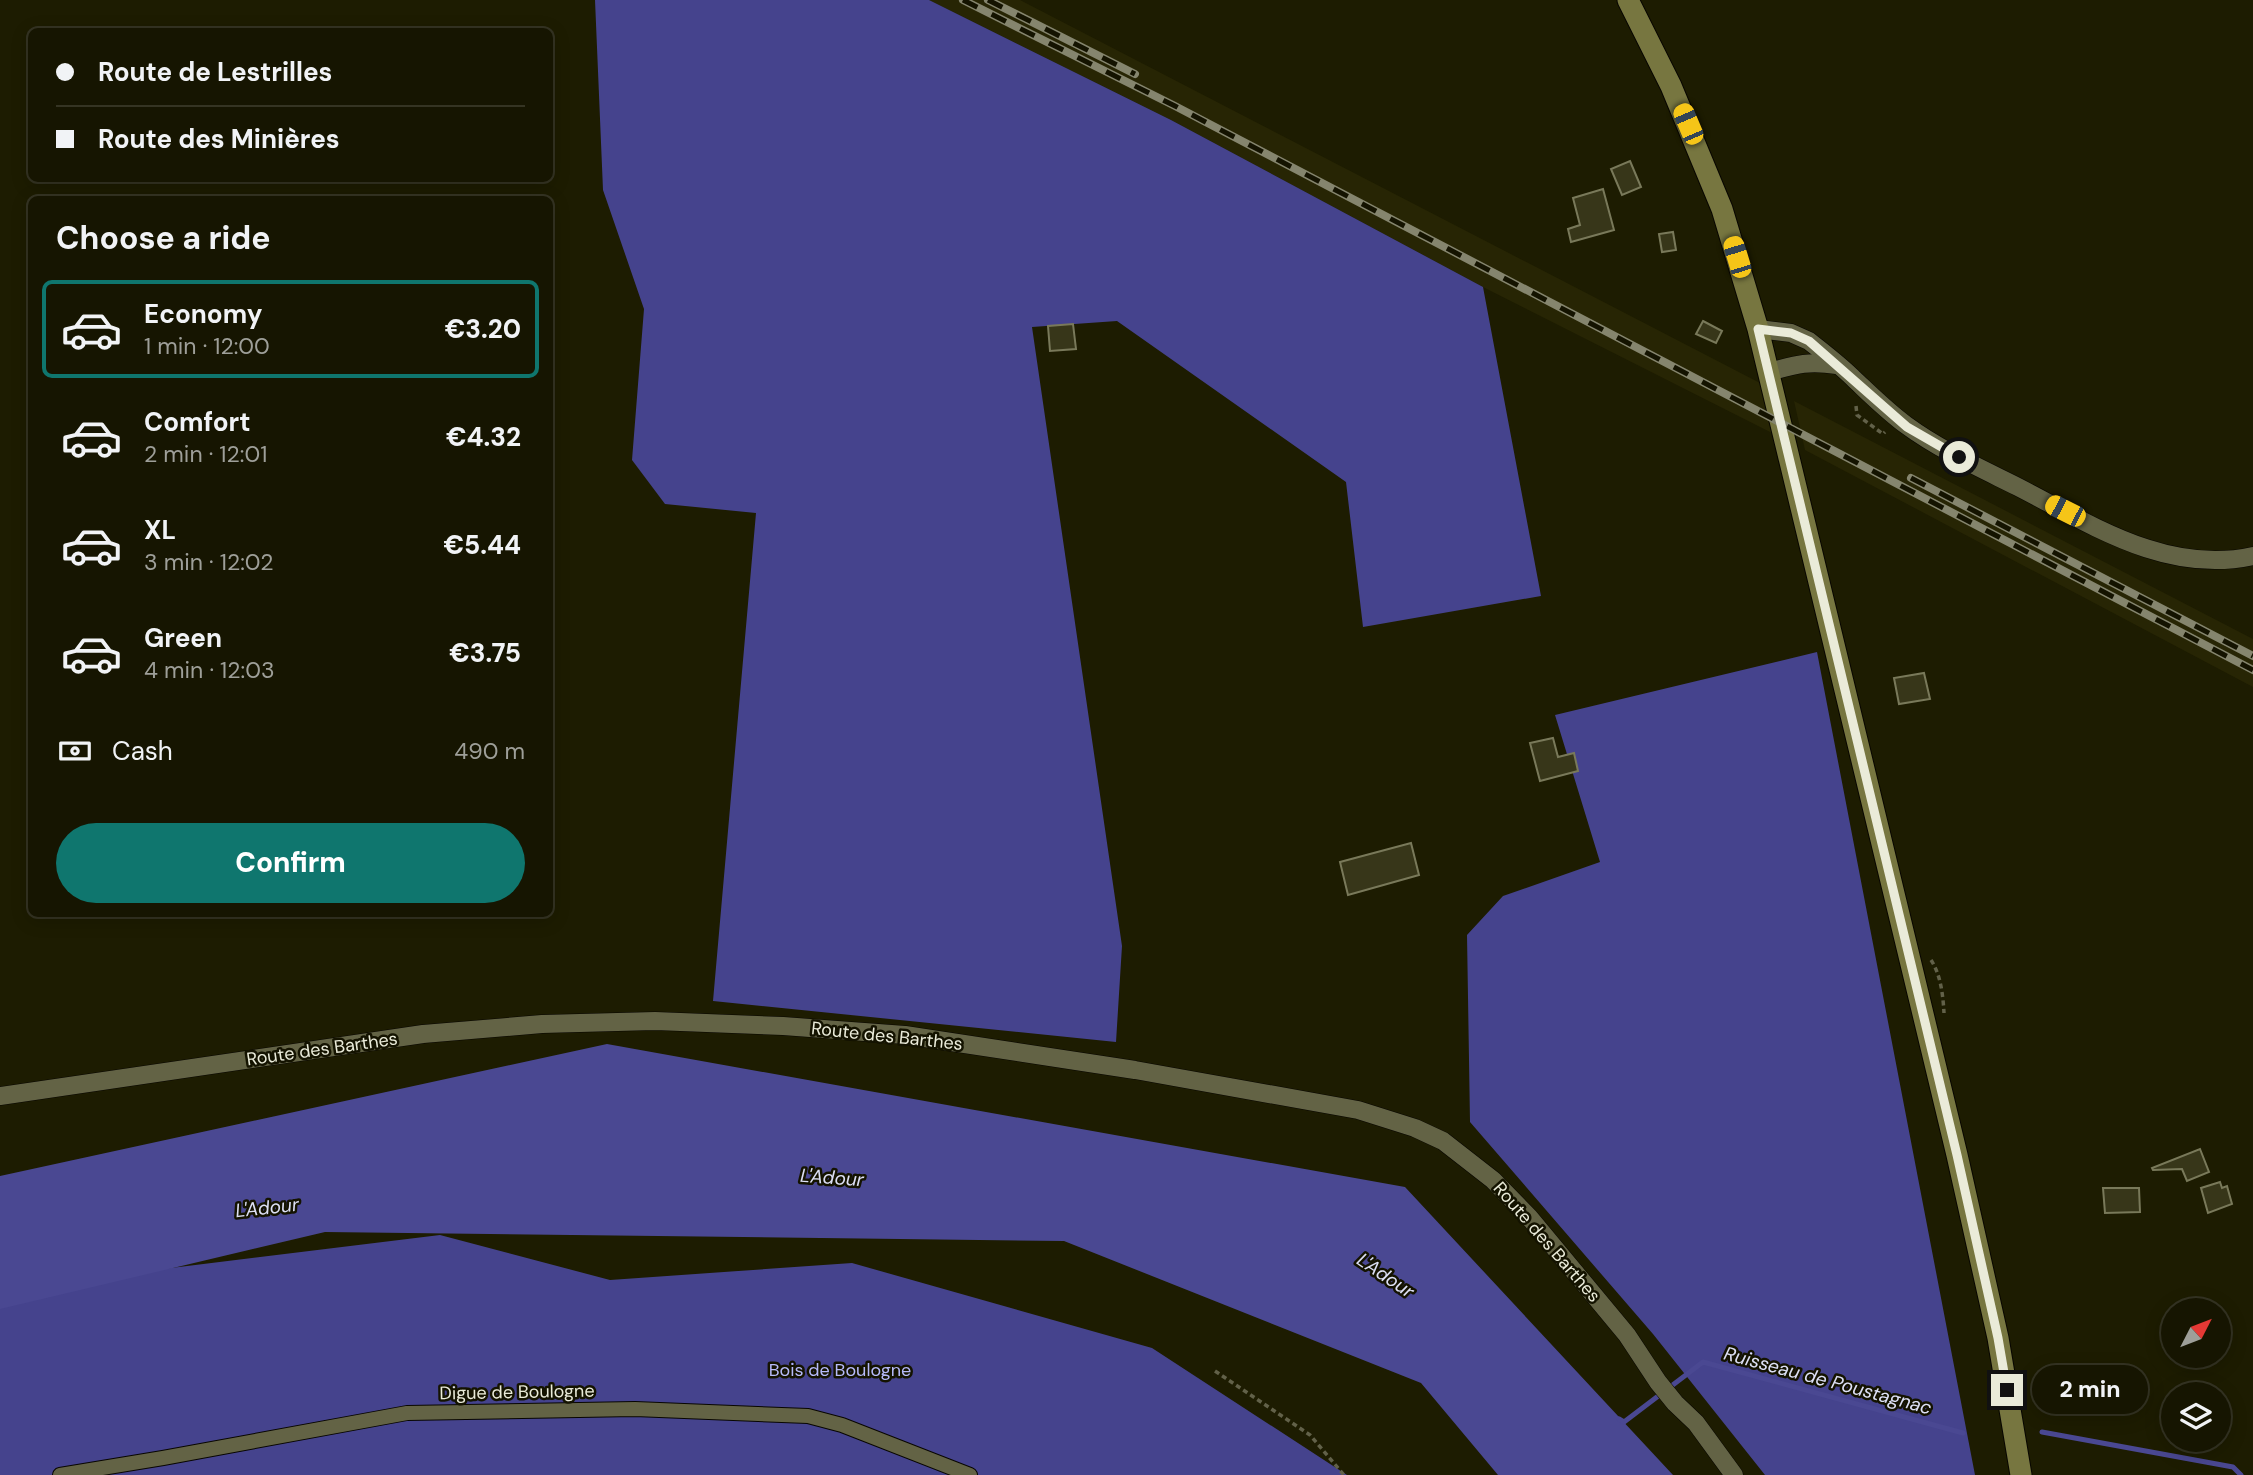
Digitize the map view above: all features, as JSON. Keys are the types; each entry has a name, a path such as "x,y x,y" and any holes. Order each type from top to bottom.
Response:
{"main road":[{"path":"1628,0 1671,86 1722,209 1758,329 1957,1155 1998,1338 2021,1475"}],"street":[{"path":"1758,329 1791,333 1809,341 1907,427 2108,534 2152,552 2183,559 2233,560 2253,556"},
{"path":"1769,372 1795,364 1814,362 1838,366"},
{"name":"Route des Barthes","path":"0,1096 423,1034 542,1024 655,1021 783,1026 905,1035 1239,1087 1370,1113 1415,1128 1443,1141 1493,1180 1529,1217 1627,1335 1658,1381 1675,1403 1696,1423 1734,1475"},
{"name":"Digue de Boulogne","path":"60,1475 407,1413 635,1409 808,1416 842,1425 970,1475"}],"path":[{"path":"1215,1371 1310,1435 1344,1475"}],"shaded area":[{"path":"929,0 1020,0 1760,383 1772,433 1483,287 1171,120"},
{"path":"1794,401 2253,639 2253,687 1805,450"}],"green space":[{"path":"595,0 929,0 1171,120 1483,287 1541,596 1363,627 1346,482 1117,321 1032,327 1122,946 1116,1042 713,1001 756,513 665,504 632,460 644,309 603,190"},
{"path":"1817,652 1975,1475 1765,1475 1653,1334 1470,1122 1467,935 1503,896 1600,862 1555,715"},
{"name":"Bois de Boulogne","path":"440,1235 610,1280 852,1263 1152,1348 1347,1475 0,1475 0,1289"}],"water":[{"name":"L'Adour","path":"607,1044 1405,1187 1673,1475 1498,1475 1421,1383 1064,1241 325,1232 0,1309 0,1176"}],"building":[{"path":"1630,161 1641,187 1622,195 1611,169"},
{"path":"1603,189 1614,230 1571,242 1568,229 1580,225 1573,198"},
{"path":"1673,232 1676,250 1662,252 1659,234"},
{"path":"1703,321 1722,331 1716,343 1696,334"},
{"path":"1073,324 1076,349 1050,351 1048,326"},
{"path":"1924,673 1930,699 1899,704 1894,678"},
{"path":"1553,738 1558,757 1574,753 1578,771 1540,781 1530,743"},
{"path":"1411,843 1419,875 1348,895 1340,862"},
{"path":"2200,1149 2209,1172 2187,1181 2182,1169 2152,1168"},
{"path":"2220,1182 2222,1188 2227,1186 2232,1204 2208,1213 2201,1188"},
{"path":"2103,1188 2139,1188 2140,1212 2105,1213"}],"waterway":[{"name":"Ruisseau de Poustagnac","path":"1619,1419 1624,1422 1703,1362 1963,1433"},
{"name":"Ruisseau de Poustagnac","path":"2042,1432 2233,1467 2241,1475"}],"railway":[{"path":"963,0 1175,106 2253,670"},
{"path":"988,0 1135,74"},
{"path":"1911,478 2253,656"}],"route":[{"path":"1959,457 1907,427 1809,341 1791,333 1758,329 1957,1155 2007,1390"}]}
